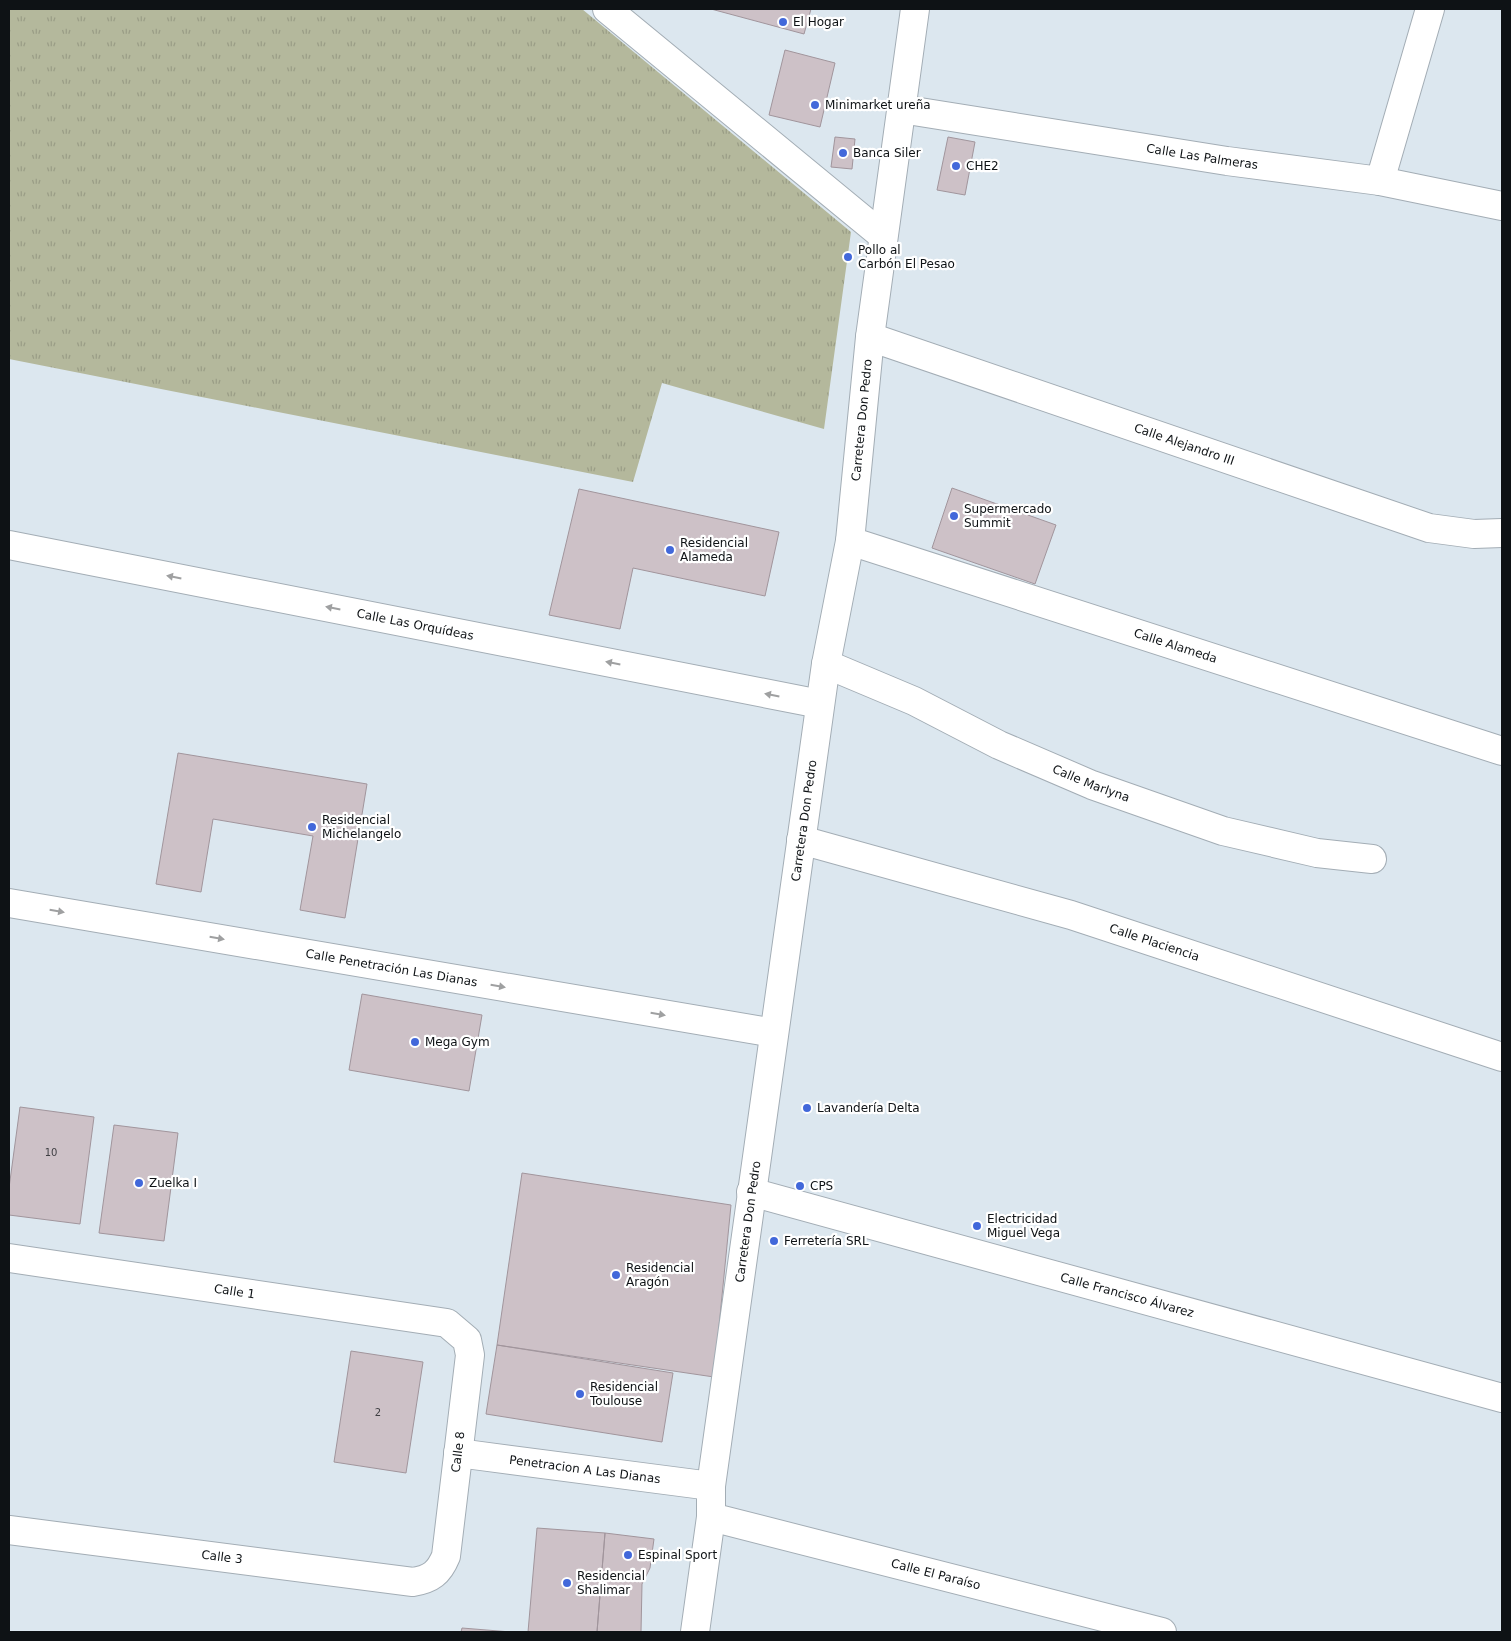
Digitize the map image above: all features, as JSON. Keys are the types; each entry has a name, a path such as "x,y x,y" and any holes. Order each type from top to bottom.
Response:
{"street":[{"path":"606,9 883,236"},
{"name":"Carretera Don Pedro","path":"695,1632 711,1516 711,1486 820,704 850,541 870,337 915,9"},
{"path":"1380,181 1430,9"},
{"name":"Calle Las Palmeras","path":"901,109 1227,161 1380,181 1502,206"},
{"name":"Calle Alejandro III","path":"870,337 1429,528 1474,534 1502,533"},
{"name":"Calle Alameda","path":"850,541 1502,751"},
{"name":"Calle Las Orquídeas","path":"9,545 820,704"},
{"name":"Calle Marlyna","path":"826,664 914,701 999,745 1092,785 1223,831 1317,854 1372,859"},
{"name":"Calle Placiencia","path":"801,840 1071,915 1502,1057"},
{"name":"Calle Penetración Las Dianas","path":"9,903 774,1033"},
{"name":"Calle Francisco Álvarez","path":"751,1192 1502,1398"},
{"name":"Calle 1","path":"9,1258 435,1320 447,1323 457,1329"},
{"name":"Calle 8","path":"434,1576 446,1556 470,1355 467,1340 457,1329"},
{"name":"Penetracion A Las Dianas","path":"458,1453 711,1486"},
{"name":"Calle El Paraíso","path":"711,1516 1162,1632"},
{"name":"Calle 3","path":"9,1530 413,1582 434,1576"}],"green space":[{"path":"9,9 582,9 851,232 824,429 662,383 633,482 9,359"}],"building":[{"name":"El Hogar","path":"711,9 811,9 804,34"},
{"path":"785,50 835,63 820,127 769,115"},
{"name":"Banca Siler","path":"835,137 855,139 852,169 831,167"},
{"name":"CHE2","path":"948,137 975,142 965,195 937,190"},
{"path":"952,488 1056,525 1035,584 932,548"},
{"name":"Residencial Alameda","path":"579,489 779,532 765,596 633,568 620,629 549,615"},
{"name":"Residencial Michelangelo","path":"178,753 367,784 345,918 300,910 313,836 213,819 201,892 156,884"},
{"name":"Mega Gym","path":"362,994 482,1015 469,1091 349,1070"},
{"path":"20,1107 94,1117 80,1224 9,1215 9,1188"},
{"name":"Zuelka I","path":"114,1125 178,1133 164,1241 99,1233"},
{"name":"Residencial Aragón","path":"522,1173 731,1205 714,1377 497,1345"},
{"name":"Residencial Toulouse","path":"497,1345 673,1373 662,1442 486,1414"},
{"path":"351,1351 423,1362 406,1473 334,1462"},
{"name":"Residencial Shalimar","path":"537,1528 605,1533 597,1632 528,1632"},
{"path":"605,1533 654,1539 650,1568 642,1584 641,1632 597,1632"},
{"path":"462,1628 511,1632 461,1632"}],"place":[{"name":"El Hogar","path":"783,22"},
{"name":"Minimarket ureña","path":"815,105"},
{"name":"Banca Siler","path":"843,153"},
{"name":"CHE2","path":"956,166"},
{"name":"Pollo al Carbón El Pesao","path":"848,257"},
{"name":"Supermercado Summit","path":"954,516"},
{"name":"Residencial Alameda","path":"670,550"},
{"name":"Residencial Michelangelo","path":"312,827"},
{"name":"Mega Gym","path":"415,1042"},
{"name":"Lavandería Delta","path":"807,1108"},
{"name":"Zuelka I","path":"139,1183"},
{"name":"CPS","path":"800,1186"},
{"name":"Electricidad Miguel Vega","path":"977,1226"},
{"name":"Ferretería SRL","path":"774,1241"},
{"name":"Residencial Aragón","path":"616,1275"},
{"name":"Residencial Toulouse","path":"580,1394"},
{"name":"Espinal Sport","path":"628,1555"},
{"name":"Residencial Shalimar","path":"567,1583"}]}
